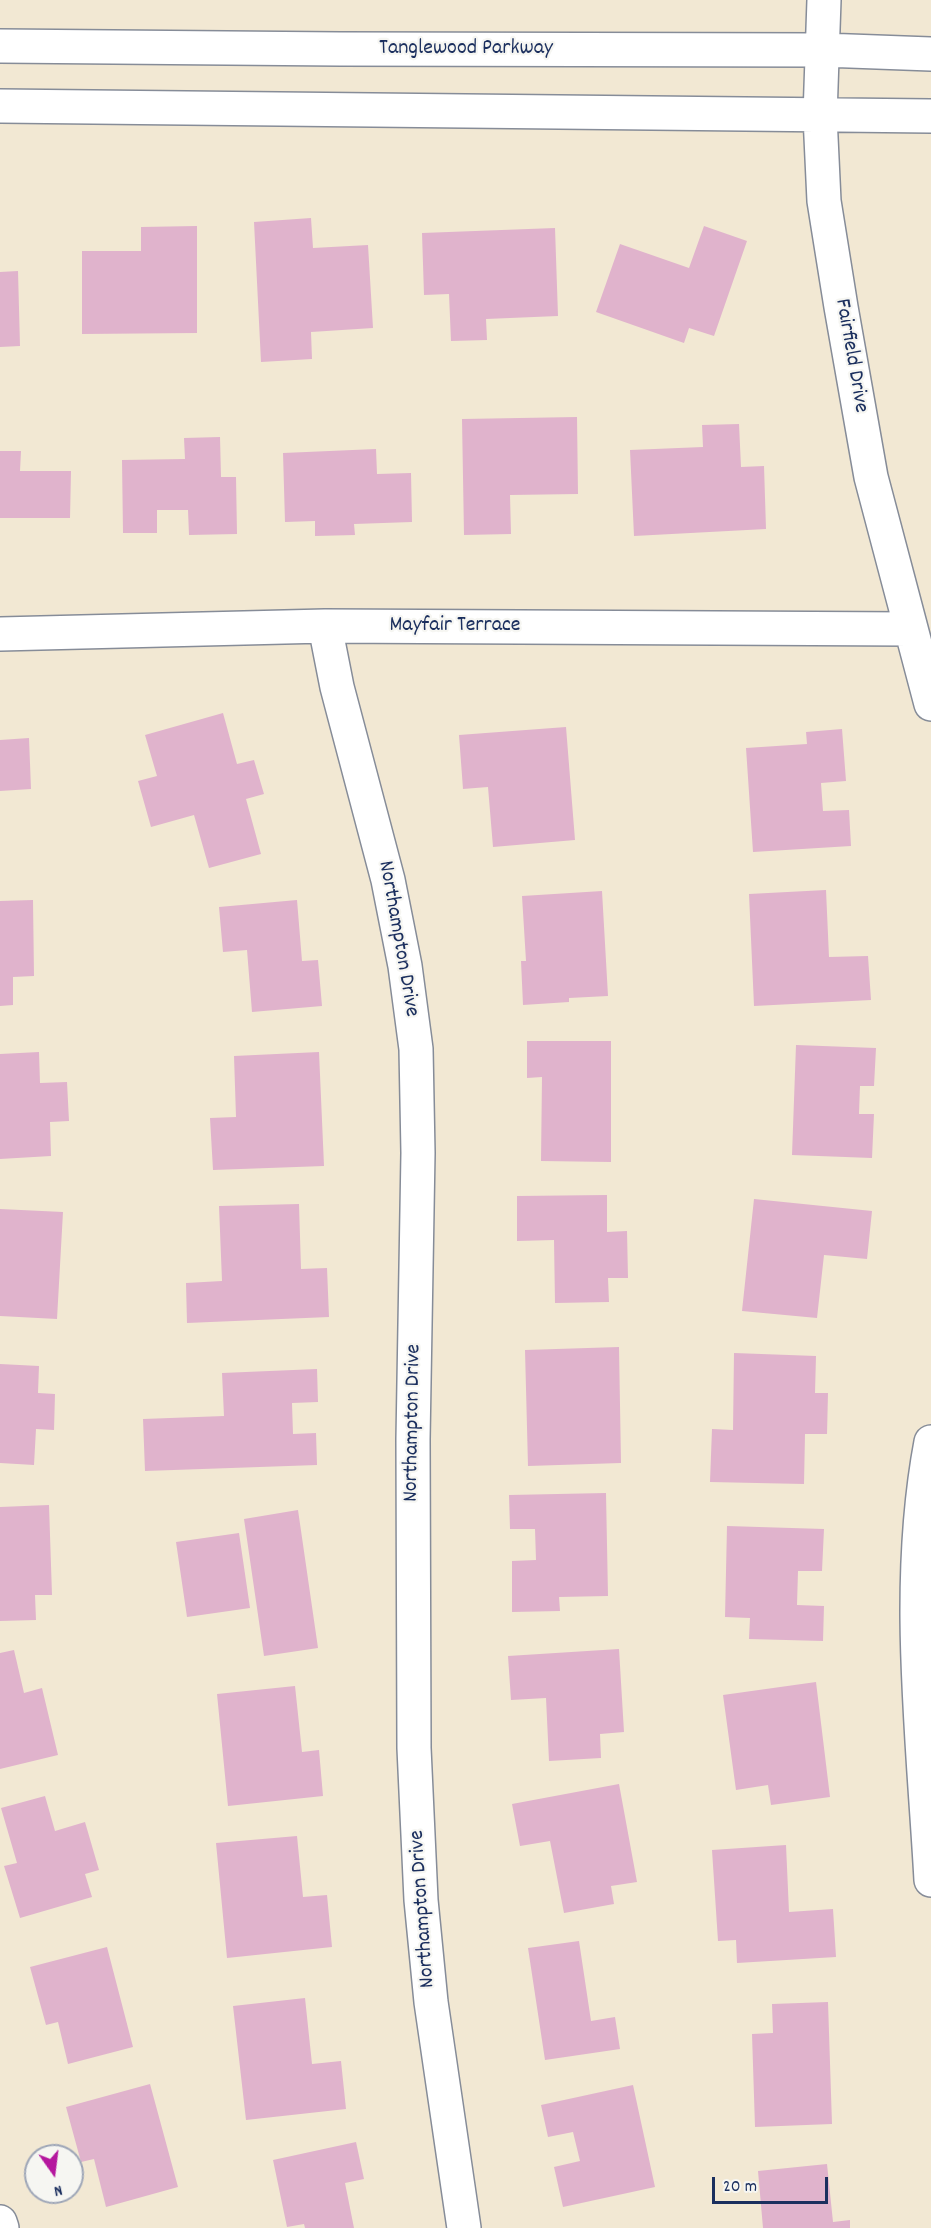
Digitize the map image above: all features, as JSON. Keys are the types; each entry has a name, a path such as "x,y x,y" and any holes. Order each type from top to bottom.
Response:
{"street":[{"name":"Fairfield Drive","path":"824,0 820,116 824,201 871,477 931,704"},
{"name":"Tanglewood Parkway","path":"0,46 340,50 823,50 931,54"},
{"path":"0,106 931,116"},
{"name":"Mayfair Terrace","path":"0,634 325,626 910,629"},
{"name":"Northampton Drive","path":"325,626 337,687 388,880 405,966 416,1049 418,1154 413,1439 414,1748 421,1900 431,2002 464,2228"},
{"path":"931,1442 918,1553 918,1635 931,1880"},
{"path":"0,2222 2,2228"}],"building":[{"path":"311,218 313,248 368,245 373,328 311,332 312,359 261,362 254,222"},
{"path":"197,226 197,333 82,334 82,251 141,251 141,227"},
{"path":"704,226 747,241 714,336 689,328 684,343 596,312 620,244 689,268"},
{"path":"555,228 558,316 486,319 487,340 451,341 449,294 424,295 422,233"},
{"path":"18,271 20,346 0,347 0,272"},
{"path":"577,417 578,494 510,495 511,534 464,535 462,419"},
{"path":"739,424 741,467 764,466 766,529 634,536 630,450 703,447 702,425"},
{"path":"220,437 221,477 236,477 237,534 189,535 188,510 157,510 157,533 123,533 122,460 185,459 184,438"},
{"path":"376,449 377,474 411,473 412,522 354,524 355,535 315,536 315,521 285,522 283,453"},
{"path":"0,451 21,451 20,471 71,471 70,518 0,518"},
{"path":"223,713 237,764 254,760 264,794 246,799 261,854 209,868 194,815 151,827 138,781 157,776 145,735"},
{"path":"566,727 575,840 493,847 488,787 463,789 459,735"},
{"path":"842,729 846,781 821,783 823,811 849,810 851,846 753,852 746,748 807,744 806,732"},
{"path":"29,738 31,789 0,791 0,740"},
{"path":"826,890 829,957 868,956 871,1000 754,1006 749,894"},
{"path":"602,891 608,996 569,998 569,1002 523,1005 521,961 526,961 522,896"},
{"path":"33,900 34,976 13,977 13,1005 0,1006 0,901"},
{"path":"297,900 302,961 318,960 322,1006 252,1012 247,950 223,952 219,907"},
{"path":"527,1041 611,1041 611,1162 541,1161 542,1077 527,1078"},
{"path":"796,1045 876,1048 874,1086 860,1086 859,1114 874,1114 872,1158 792,1155"},
{"path":"39,1052 40,1083 67,1082 69,1121 50,1122 51,1156 0,1159 0,1054"},
{"path":"319,1052 324,1166 213,1170 210,1118 236,1117 234,1056"},
{"path":"607,1195 607,1232 627,1231 628,1278 608,1278 609,1302 555,1303 554,1240 517,1241 517,1196"},
{"path":"754,1199 872,1211 867,1259 824,1255 817,1318 742,1311"},
{"path":"299,1204 301,1269 327,1268 329,1317 187,1323 186,1283 222,1281 219,1206"},
{"path":"0,1209 63,1212 57,1319 0,1316"},
{"path":"619,1347 621,1463 528,1466 525,1350"},
{"path":"734,1353 816,1356 815,1393 828,1393 827,1434 805,1434 804,1484 710,1482 712,1429 733,1430"},
{"path":"0,1364 39,1366 38,1393 55,1394 54,1430 36,1429 34,1465 0,1463"},
{"path":"317,1369 318,1402 292,1403 293,1434 316,1433 317,1465 145,1471 143,1419 224,1416 222,1373"},
{"path":"606,1493 608,1596 559,1597 560,1611 512,1612 512,1561 536,1560 535,1529 510,1529 509,1495"},
{"path":"49,1505 52,1595 35,1595 36,1620 0,1621 0,1507"},
{"path":"298,1510 318,1648 264,1656 244,1519"},
{"path":"727,1526 824,1529 822,1571 798,1571 797,1605 824,1606 823,1641 749,1639 750,1618 725,1617"},
{"path":"239,1533 250,1608 187,1617 176,1542"},
{"path":"619,1649 624,1732 600,1734 601,1758 549,1761 546,1698 511,1700 508,1656"},
{"path":"14,1650 24,1693 42,1688 58,1755 0,1769 0,1653"},
{"path":"816,1682 830,1797 771,1805 768,1785 736,1790 723,1695"},
{"path":"295,1686 302,1752 319,1750 323,1796 228,1806 217,1694"},
{"path":"619,1784 637,1882 611,1886 614,1904 564,1913 550,1841 520,1846 512,1804"},
{"path":"45,1796 55,1831 85,1822 99,1870 85,1874 92,1897 20,1918 4,1866 17,1863 1,1808"},
{"path":"297,1836 303,1897 327,1895 332,1947 227,1958 216,1843"},
{"path":"786,1845 789,1912 833,1909 836,1957 737,1963 736,1940 718,1941 712,1850"},
{"path":"579,1941 591,2021 615,2017 620,2049 545,2060 528,1948"},
{"path":"107,1947 133,2047 68,2064 58,2022 46,2025 30,1967"},
{"path":"305,1998 312,2064 341,2061 346,2109 246,2120 233,2006"},
{"path":"828,2002 832,2124 755,2127 752,2034 773,2033 772,2004"},
{"path":"150,2084 178,2187 106,2207 94,2159 84,2161 84,2144 76,2144 66,2107"},
{"path":"633,2085 655,2187 563,2207 554,2167 580,2161 573,2132 548,2137 541,2105"},
{"path":"356,2142 364,2179 345,2183 354,2228 305,2228 304,2224 287,2227 273,2160"},
{"path":"827,2164 833,2222 850,2220 850,2228 763,2228 758,2171"}]}
